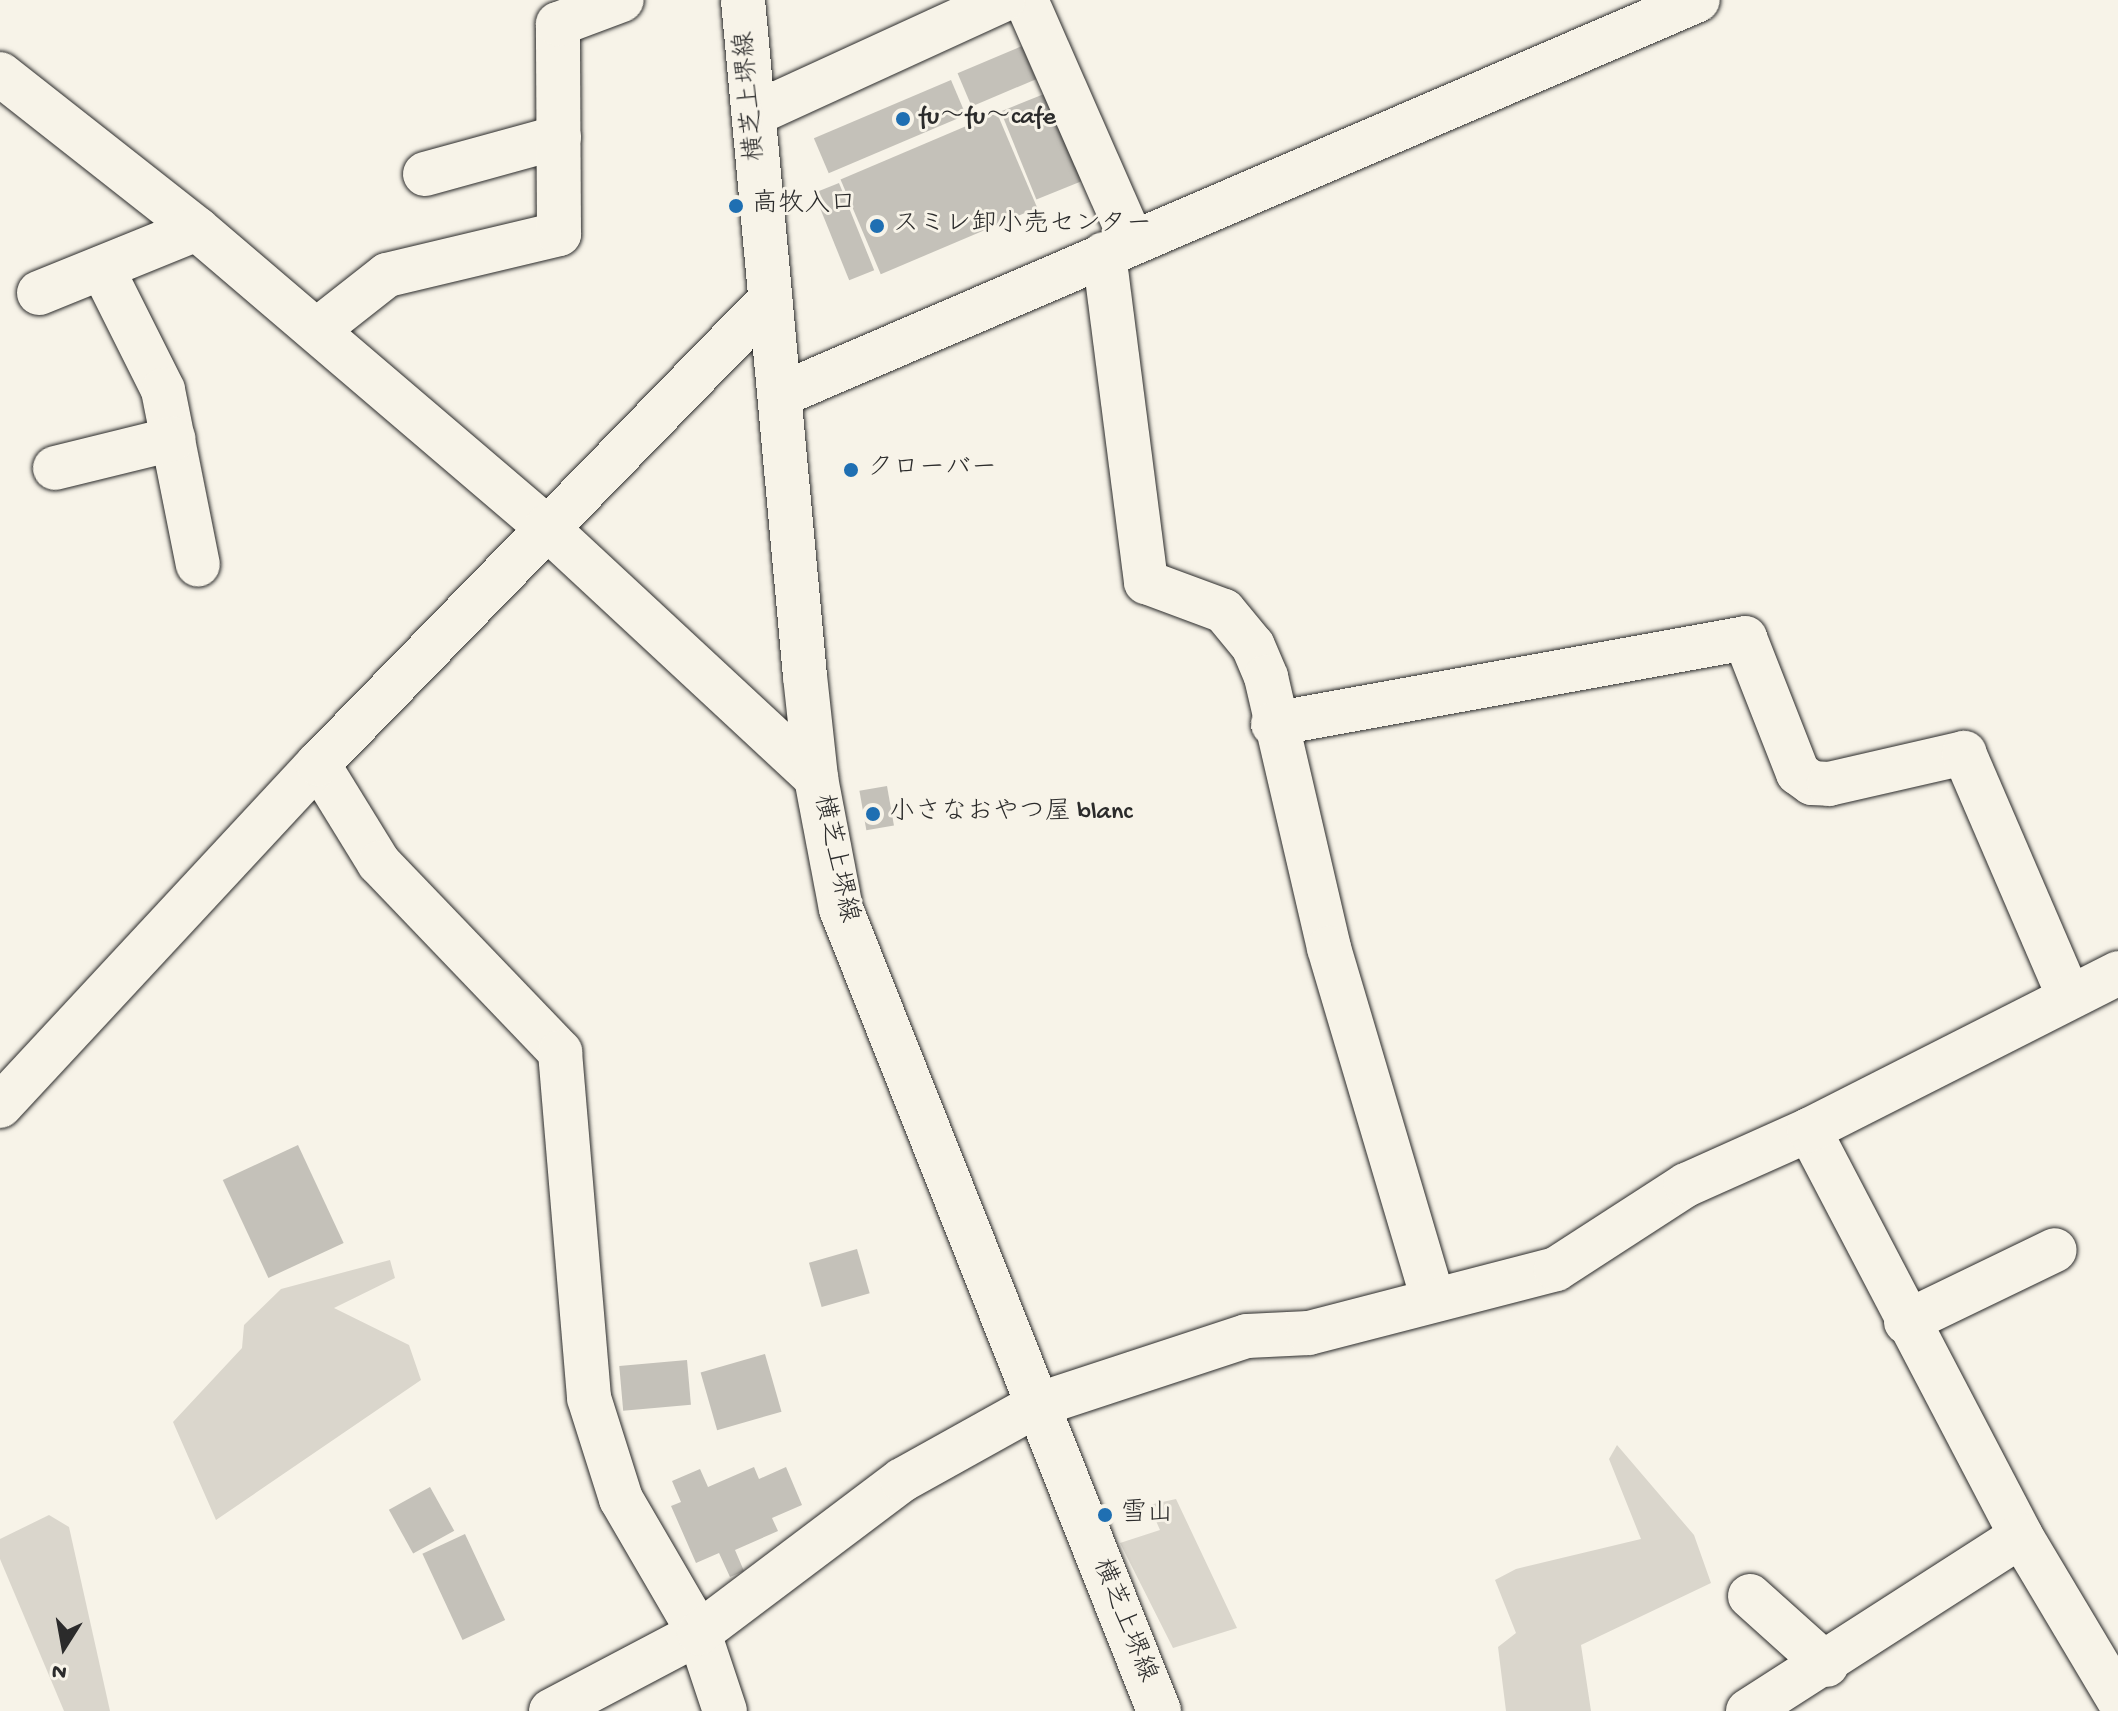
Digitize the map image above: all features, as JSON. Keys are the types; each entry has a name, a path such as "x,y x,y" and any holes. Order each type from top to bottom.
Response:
{"street":[{"path":"317,330 387,275 559,234 558,24 622,0"},
{"name":"横芝上堺線","path":"743,0 816,778 841,909 1159,1711"},
{"path":"754,114 1003,0"},
{"path":"1026,0 1118,247 1146,582 1224,611 1253,646 1266,677 1273,724 1329,948 1433,1299"},
{"path":"780,395 1118,247 1327,163 1698,0"},
{"path":"7,86 197,229 317,330 546,527 816,778"},
{"path":"425,174 559,137"},
{"path":"39,293 197,229"},
{"path":"102,268 163,390 198,565"},
{"path":"0,1106 318,764 770,300"},
{"path":"55,468 173,439"},
{"path":"1273,724 1745,638 1798,773 1812,783 1829,784 1964,753 2068,995"},
{"path":"318,764 379,863 560,1052 589,1398 621,1499 699,1633 725,1711"},
{"path":"551,1711 699,1633 902,1480 1037,1405 1247,1336 1309,1333 1556,1269 1686,1185 1809,1130 2068,995 2118,973"},
{"path":"1809,1130 1906,1322 2021,1536 2118,1699"},
{"path":"1906,1322 2055,1250"},
{"path":"1748,1711 1827,1665 2021,1536"},
{"path":"1750,1596 1827,1665"}],"shaded area":[{"path":"390,1260 395,1278 334,1308 409,1345 421,1380 216,1520 173,1422 242,1348 244,1325 281,1289"},
{"path":"1617,1445 1694,1535 1711,1583 1581,1645 1591,1711 1506,1711 1498,1647 1516,1633 1495,1580 1516,1569 1641,1539 1609,1459"},
{"path":"1176,1499 1237,1628 1173,1648 1120,1543 1160,1530 1149,1505"},
{"path":"49,1515 69,1527 110,1711 64,1711 0,1559 0,1539"}],"building":[{"path":"1022,46 1036,79 972,106 958,73"},
{"path":"951,80 966,115 829,173 814,138"},
{"path":"1049,92 1085,180 1036,200 1001,111"},
{"path":"997,113 1037,208 881,274 841,179"},
{"path":"839,183 874,270 849,280 814,193"},
{"path":"887,786 894,825 866,830 859,791"},
{"path":"298,1145 344,1243 268,1278 223,1180"},
{"path":"857,1249 870,1293 822,1307 809,1263"},
{"path":"765,1354 782,1412 717,1430 701,1372"},
{"path":"687,1360 691,1405 623,1411 619,1366"},
{"path":"754,1467 759,1479 786,1467 802,1505 772,1518 778,1531 735,1550 744,1571 730,1577 719,1553 696,1563 671,1506 681,1502 672,1481 700,1469 708,1487"},
{"path":"430,1487 454,1531 413,1554 389,1510"},
{"path":"465,1534 505,1620 463,1640 422,1554"}],"place":[{"name":"fu～fu～cafe","path":"903,119"},
{"name":"高牧入口","path":"736,206"},
{"name":"スミレ卸小売センター","path":"877,226"},
{"name":"クローバー","path":"851,470"},
{"name":"小さなおやつ屋 blanc","path":"873,814"},
{"name":"雪山","path":"1105,1515"}]}
